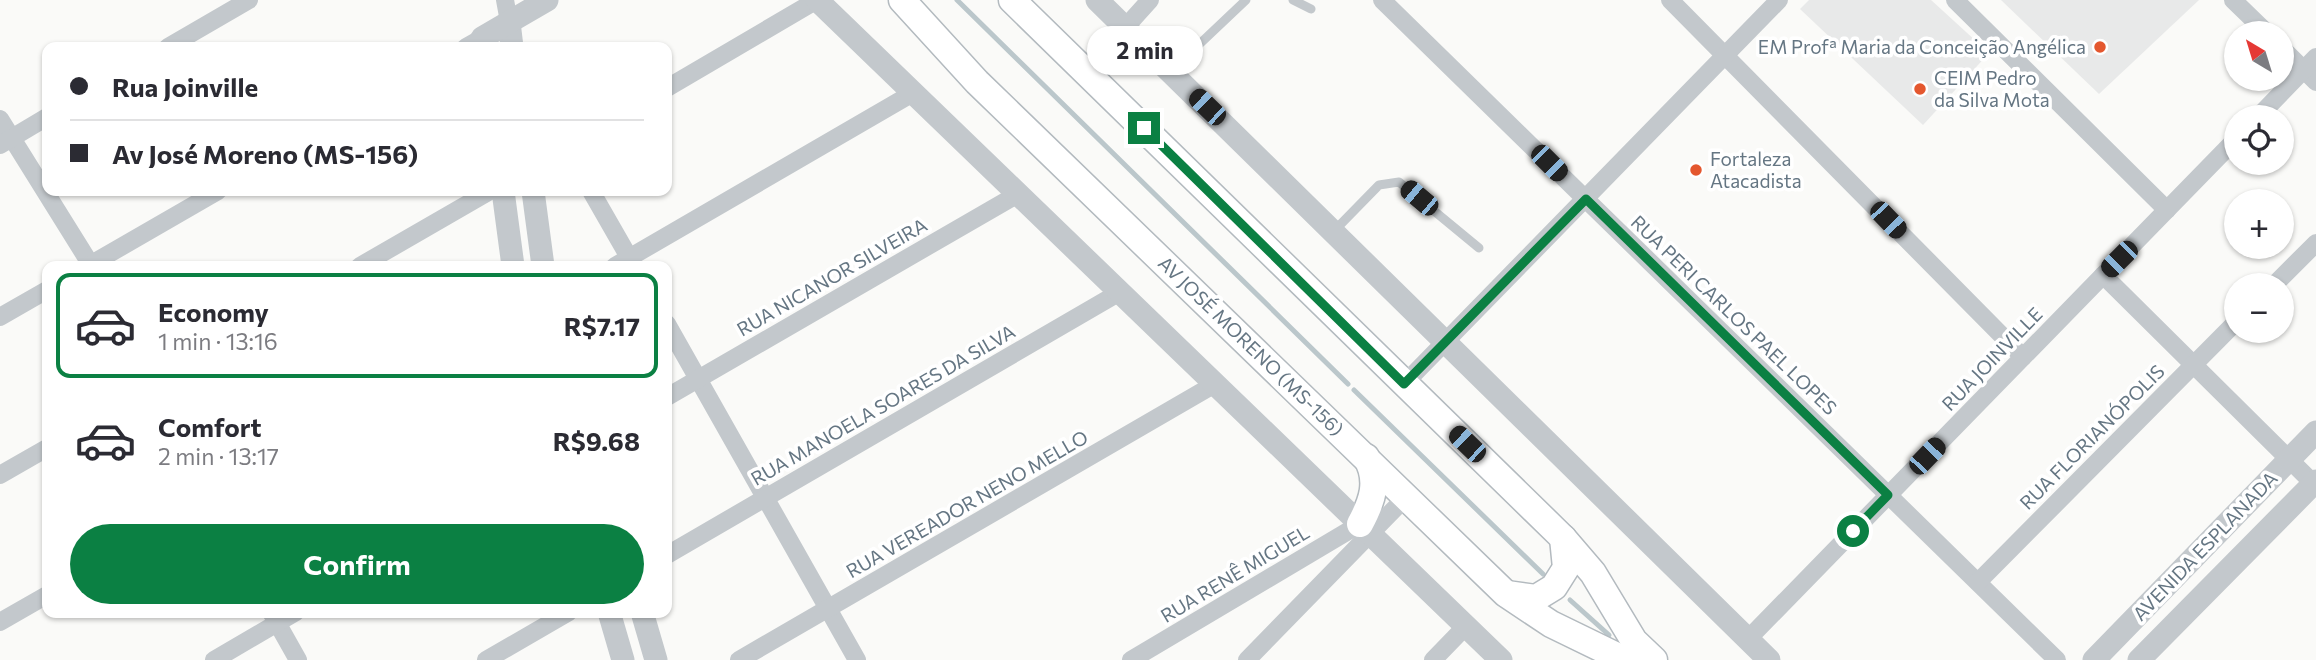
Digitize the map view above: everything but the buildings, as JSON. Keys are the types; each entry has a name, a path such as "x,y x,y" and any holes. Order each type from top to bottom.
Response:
{"main road":[{"name":"AV JOSÉ MORENO (MS-156)","path":"902,0 977,82 1506,594 1551,624 1625,660"},
{"path":"925,0 928,27"},
{"path":"1012,0 1563,538 1593,573 1634,641 1654,660"},
{"path":"1365,530 1373,495 1374,470 1366,457"},
{"path":"1506,594 1536,598 1554,587 1566,568 1563,538"}],"street":[{"path":"177,42 249,0"},
{"path":"480,42 507,11 547,0"},
{"path":"672,85 817,0 1501,660"},
{"path":"1097,0 1769,660"},
{"path":"1086,71 1150,0"},
{"name":"RUA PERI CARLOS PAEL LOPES","path":"1382,0 2057,660"},
{"path":"1670,0 2023,357"},
{"path":"1404,384 1779,0"},
{"path":"1955,0 2167,211"},
{"path":"2233,0 2255,21"},
{"path":"507,11 511,42"},
{"path":"2272,105 2312,70 2294,57"},
{"path":"629,261 914,93"},
{"path":"0,119 5,142 42,196"},
{"path":"5,142 42,120"},
{"name":"RUA JOINVILLE","path":"1748,639 2224,152"},
{"name":"RUA NICANOR SILVEIRA","path":"672,394 1018,194"},
{"path":"42,196 87,261"},
{"path":"97,261 209,196"},
{"path":"369,261 481,196"},
{"path":"504,196 512,261"},
{"path":"534,196 542,261"},
{"path":"594,196 625,261"},
{"path":"2286,273 2316,243"},
{"path":"2103,275 2315,483"},
{"name":"RUA MANOELA SOARES DA SILVA","path":"672,552 1120,292"},
{"path":"0,317 42,293"},
{"path":"672,333 857,660"},
{"name":"RUA FLORIANÓPOLIS","path":"1978,582 2224,334"},
{"name":"RUA VEREADOR NENO MELLO","path":"739,660 1215,384"},
{"name":"AVENIDA ESPLANADA","path":"2094,660 2316,432"},
{"path":"0,475 42,450"},
{"name":"AVENIDA ESPLANADA","path":"2140,660 2315,483"},
{"path":"1247,660 1365,530 1407,496"},
{"name":"RUA RENÊ MIGUEL","path":"1131,660 1365,530"},
{"path":"0,622 42,597"},
{"path":"214,660 274,618 298,660"},
{"path":"486,660 559,618"},
{"path":"611,618 623,660"},
{"path":"644,618 656,660"},
{"path":"1433,660 1466,626"}],"lane":[{"path":"1171,71 1246,0"},
{"path":"1293,0 1311,9"},
{"path":"1334,231 1379,185 1399,182 1479,248"}],"shaded area":[{"name":"CEIM Pedro da Silva Mota","path":"1809,0 1931,0 1989,53 1923,125 1800,9"},
{"name":"EM Profª Maria da Conceição Angélica","path":"2001,0 2199,0 2099,94"}],"waterway":[{"path":"957,0 1348,384"},
{"path":"1354,390 1543,574"},
{"path":"1570,600 1609,635"}],"place":[{"name":"EM Profª Maria da Conceição Angélica","path":"2100,47"},
{"name":"CEIM Pedro da Silva Mota","path":"1920,89"},
{"name":"Fortaleza Atacadista","path":"1696,170"}],"route":[{"path":"1144,128 1404,384 1586,199 1888,495 1853,531"}]}
